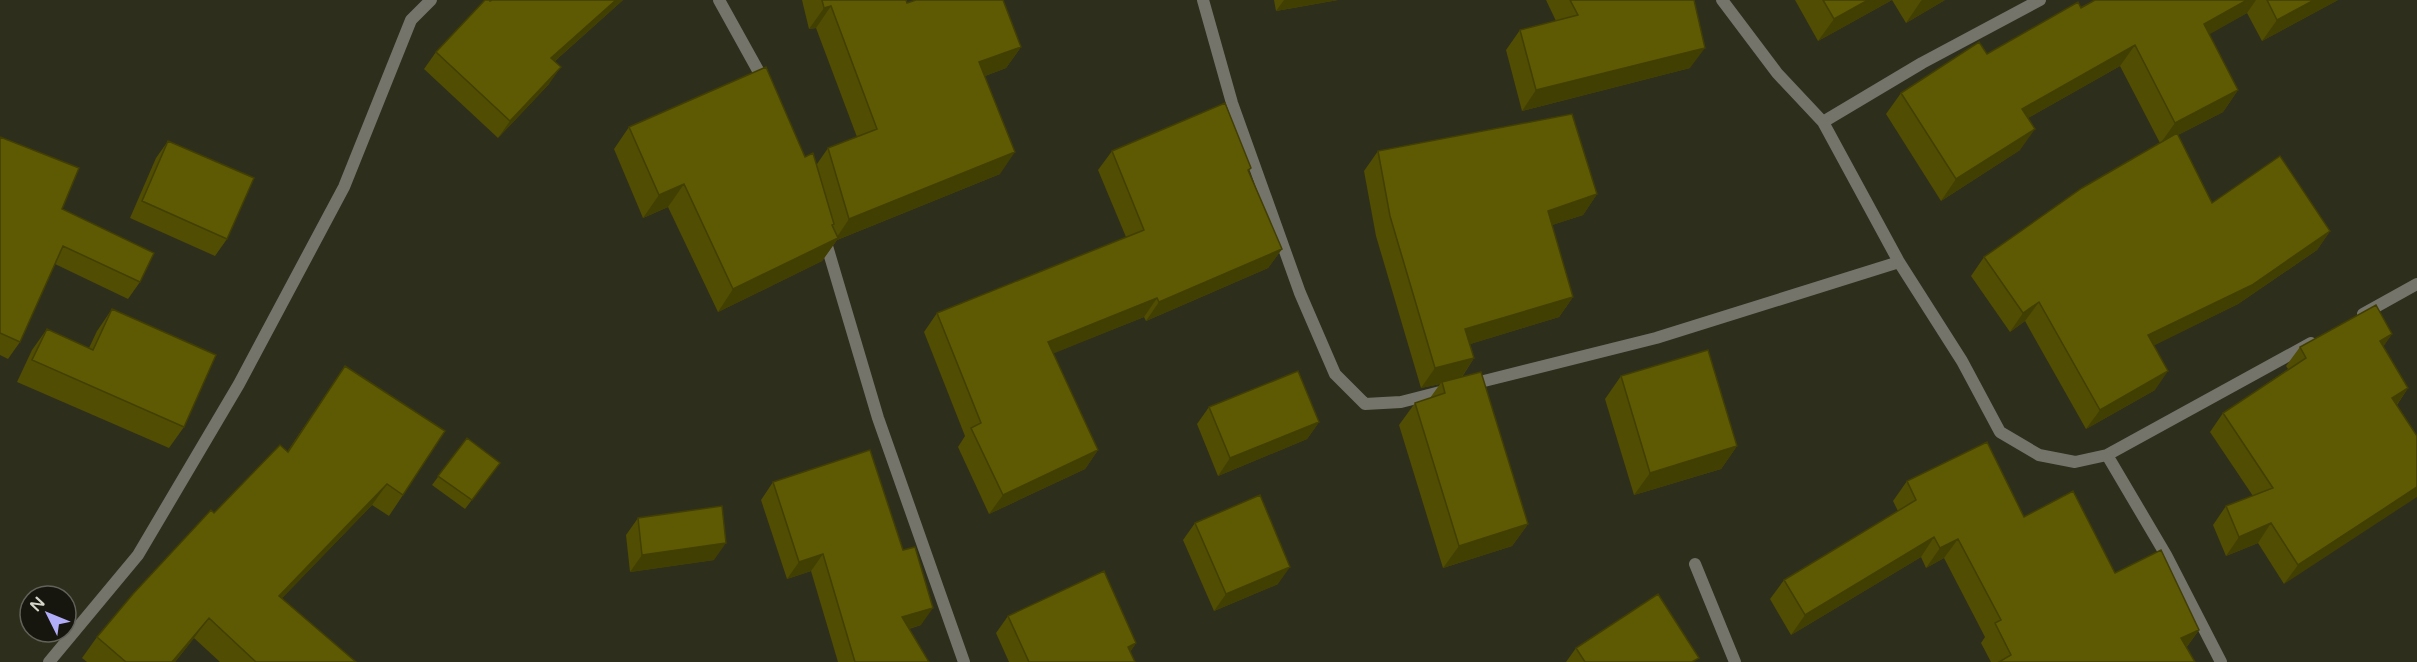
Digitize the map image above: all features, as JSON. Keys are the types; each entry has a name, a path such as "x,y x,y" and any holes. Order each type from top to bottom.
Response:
{"street":[{"path":"49,662 138,555 239,384 344,187 411,20 430,0"},
{"path":"719,0 768,90"},
{"path":"1203,0 1232,103 1300,293 1335,374 1365,404 1401,402 1656,338 1899,262"},
{"path":"1722,0 1777,73 1823,122 1899,262 1962,361 2000,432 2039,455 2075,462 2107,455 2322,337"},
{"path":"1823,122 1922,63 2040,0"},
{"path":"819,219 878,418 964,662"},
{"path":"2354,319 2417,284"},
{"path":"2107,455 2166,555 2221,662"},
{"path":"1695,564 1736,662"}],"building":[{"path":"485,0 616,0 551,58 561,67 510,121 436,52"},
{"path":"822,0 906,0 907,3 916,0 1003,0 1021,47 979,62 1015,152 849,219 828,148 877,129 831,6 824,8"},
{"path":"1570,0 1694,0 1705,48 1536,90 1520,30 1578,15"},
{"path":"1823,0 1868,0 1834,19"},
{"path":"2095,0 2247,0 2204,24 2238,90 2175,123 2135,45 2022,109 2035,129 1956,179 1901,93 1979,42 1987,54 2078,2 2081,8"},
{"path":"2267,0 2314,0 2277,20"},
{"path":"766,67 805,157 813,153 834,224 832,225 838,238 733,289 684,184 659,195 629,127"},
{"path":"1225,103 1251,168 1248,170 1282,249 1159,302 1157,298 1048,342 1098,450 1003,495 971,428 981,423 937,313 1144,230 1112,151"},
{"path":"1572,114 1597,194 1548,211 1573,297 1465,329 1474,358 1435,368 1390,216 1378,151"},
{"path":"2177,133 2212,203 2280,156 2330,231 2252,285 2148,335 2168,371 2100,410 2039,302 2023,313 1984,257 2082,188"},
{"path":"0,137 79,168 62,209 154,253 140,282 63,246 20,342 0,333"},
{"path":"168,141 254,178 227,239 142,201"},
{"path":"2376,305 2392,334 2380,341 2408,388 2392,398 2417,436 2417,487 2298,565 2271,523 2239,537 2226,506 2273,488 2223,413 2306,358 2300,347"},
{"path":"112,309 216,355 184,427 32,360 47,329 93,350"},
{"path":"1708,350 1737,446 1650,473 1621,376"},
{"path":"345,366 445,431 403,495 387,484 279,596 356,662 256,662 209,618 172,662 126,662 97,637 133,594 211,510 214,513 280,445 288,452"},
{"path":"1298,371 1319,422 1230,458 1209,407"},
{"path":"1481,372 1528,524 1459,546 1415,403 1445,393 1442,382"},
{"path":"467,438 500,463 472,500 438,476"},
{"path":"1987,442 2024,517 2073,491 2115,573 2161,550 2199,630 2181,638 2195,662 1999,662 2011,655 1995,623 2001,620 1958,539 1940,548 1934,537 1805,615 1784,580 1916,500 1907,481"},
{"path":"870,450 903,550 915,547 933,608 902,617 929,662 855,662 823,554 799,562 773,482"},
{"path":"1260,495 1290,567 1226,594 1195,523"},
{"path":"722,506 726,543 642,555 638,518"},
{"path":"1104,571 1136,643 1128,647 1135,662 1029,662 1008,616"},
{"path":"1658,594 1699,658 1692,662 1585,662 1576,648"}]}
